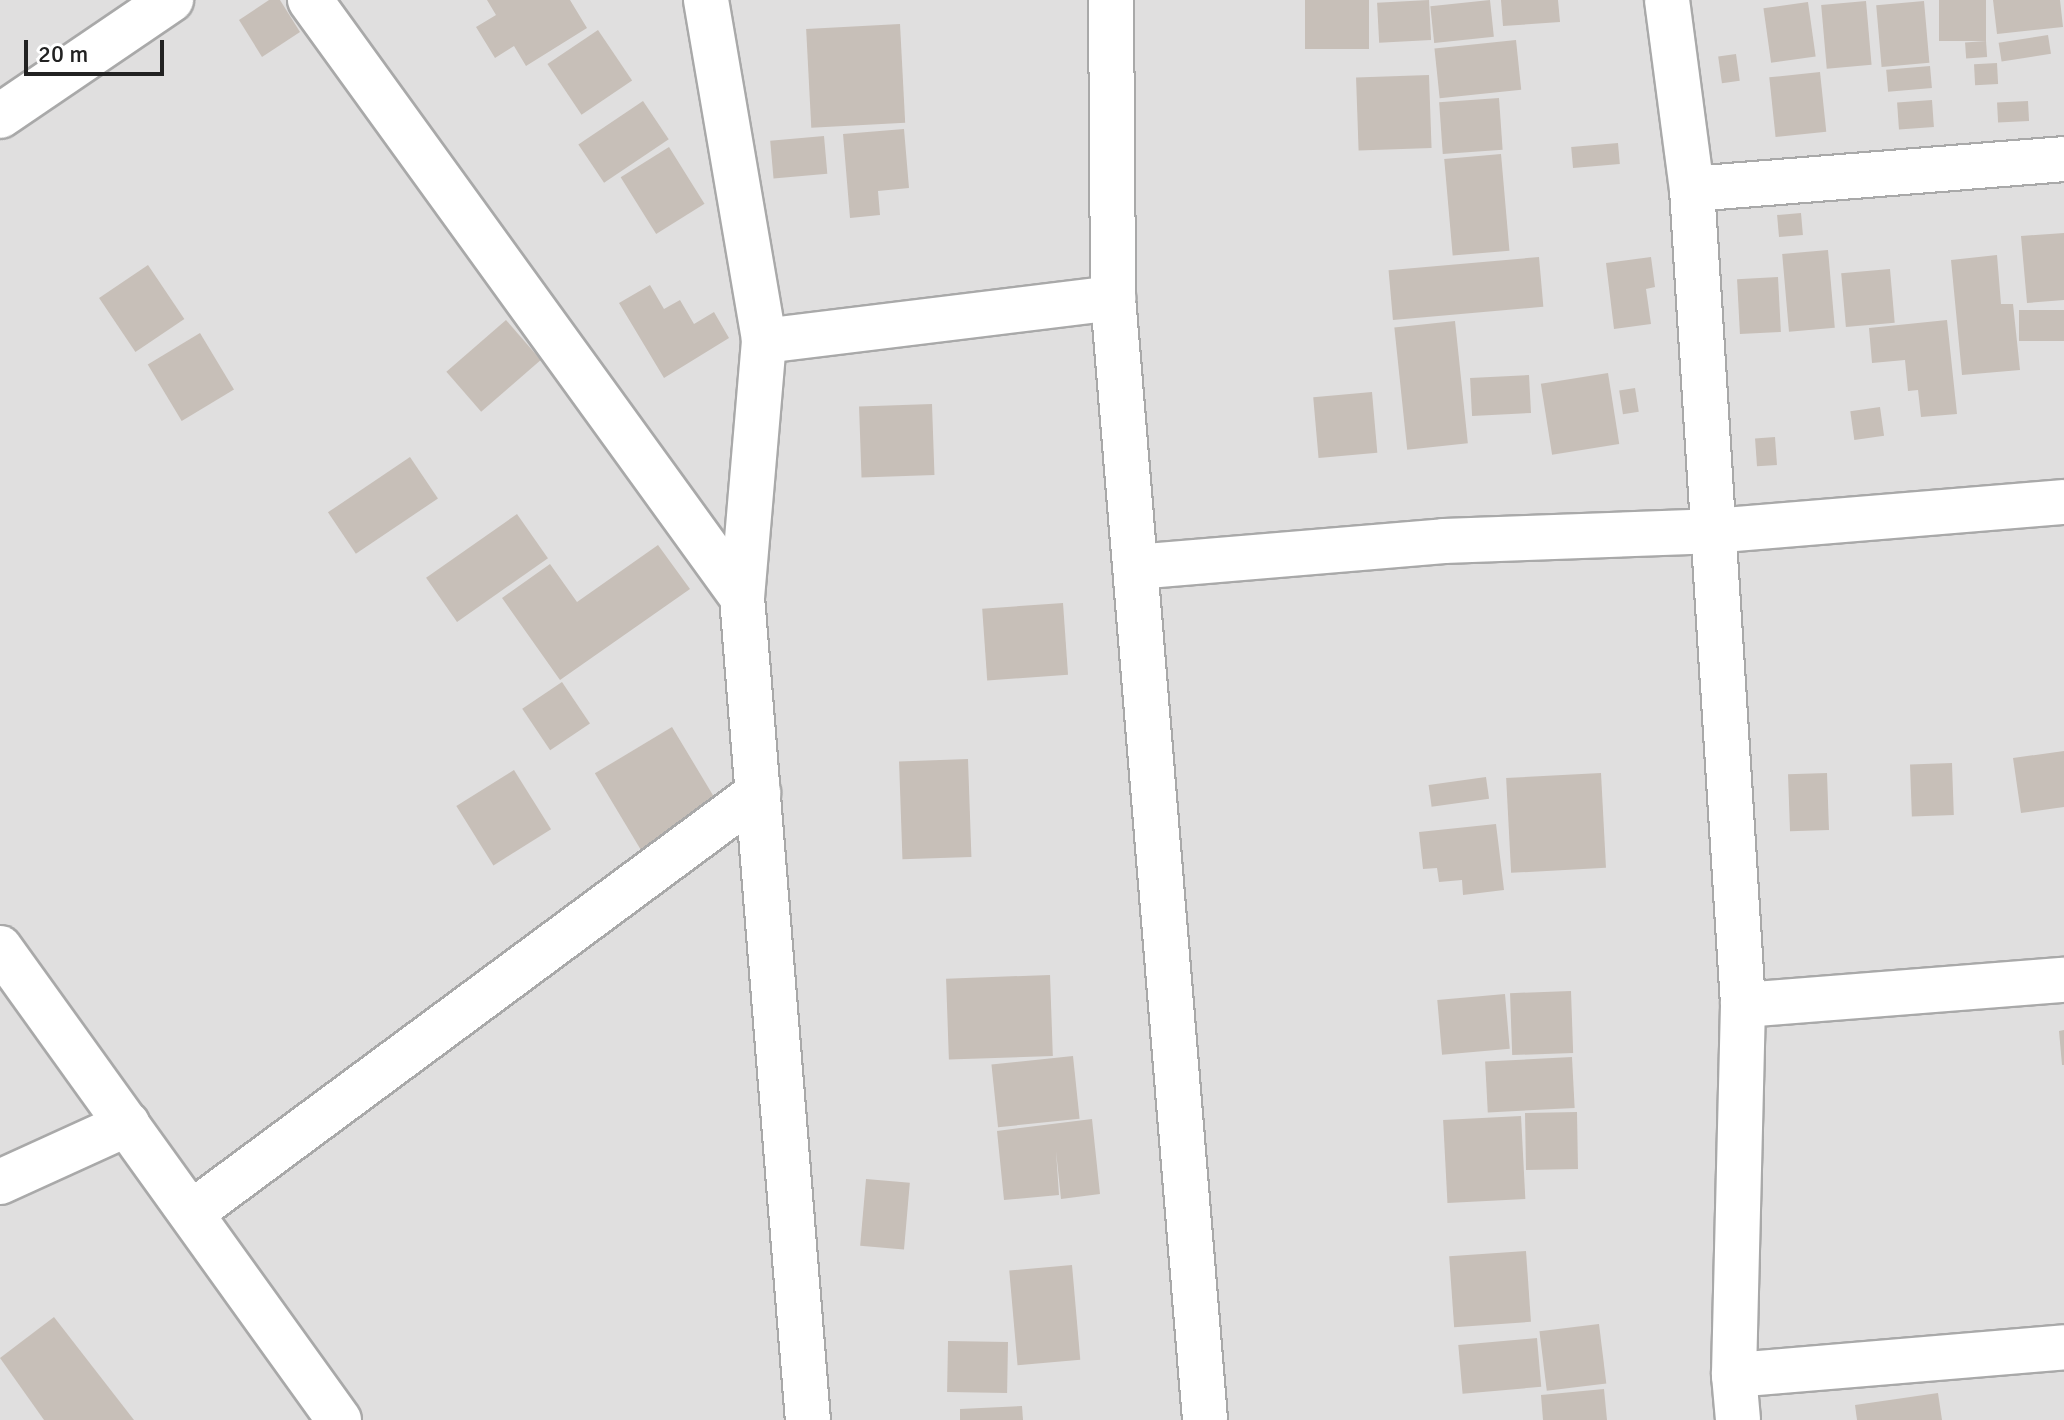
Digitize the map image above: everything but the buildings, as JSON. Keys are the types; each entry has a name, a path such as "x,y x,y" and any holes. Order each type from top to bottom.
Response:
{"street":[{"path":"0,116 171,0"},
{"path":"310,0 742,597"},
{"path":"706,0 764,341 742,597 808,1420"},
{"path":"1111,0 1113,298 1205,1420"},
{"path":"1667,0 1692,189 1743,1005 1734,1375 1738,1420"},
{"path":"1692,189 2064,159"},
{"path":"764,341 1113,298"},
{"path":"1135,567 1444,541 1711,531 2064,502"},
{"path":"191,1213 758,793"},
{"path":"0,948 339,1420"},
{"path":"1743,1005 2064,980"},
{"path":"0,1182 127,1124"},
{"path":"1734,1375 2064,1347"}],"shaded area":[{"path":"0,0 2064,0 2064,1420 0,1420"}]}
